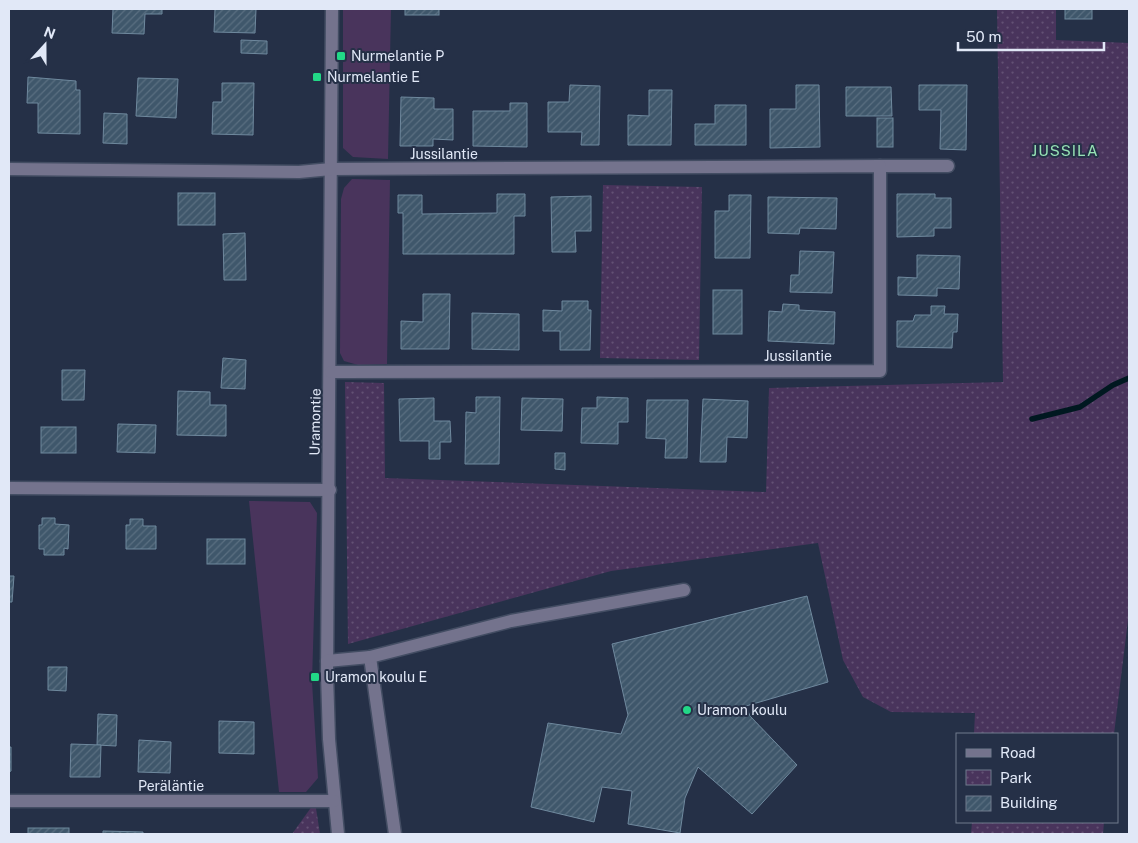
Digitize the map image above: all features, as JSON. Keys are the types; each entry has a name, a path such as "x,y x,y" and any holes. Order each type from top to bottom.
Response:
{"street":[{"name":"Uramontie","path":"332,9 331,372 327,661 329,739 338,834"},
{"name":"Jussilantie","path":"331,372 880,371 880,166"},
{"name":"Jussilantie","path":"9,169 291,172 331,169 948,166"},
{"path":"9,488 330,490"},
{"path":"327,661 370,657 511,621 684,590"},
{"path":"370,657 395,834"},
{"name":"Peräläntie","path":"9,801 334,801"}],"green space":[{"path":"343,9 391,9 388,159 353,157 343,148"},
{"path":"997,9 1056,9 1056,40 1129,43 1129,612 1114,733 974,733 975,713 891,712 863,697 843,660 818,543 611,571 348,644 345,382 384,383 385,478 766,492 769,388 1003,382"},
{"path":"352,179 390,180 387,364 358,365 344,361 340,353 341,199 344,188"},
{"path":"603,185 702,187 699,360 600,358"},
{"path":"249,501 310,502 317,513 312,682 318,778 306,792 279,792"},
{"path":"315,802 320,834 292,834"},
{"path":"972,823 1104,823 1103,834 971,834"}],"building":[{"path":"113,9 162,9 162,14 145,14 144,34 112,33"},
{"path":"215,9 256,9 255,33 214,32"},
{"path":"405,9 439,9 439,15 405,15"},
{"path":"1065,9 1092,9 1092,19 1065,19"},
{"path":"241,40 267,41 267,54 241,53"},
{"path":"28,77 76,81 76,90 80,90 80,134 38,133 38,103 27,103"},
{"path":"138,78 178,79 176,118 136,116"},
{"path":"222,83 254,83 253,135 212,134 213,102 222,102"},
{"path":"570,85 600,86 599,145 581,145 582,132 548,132 548,102 569,102"},
{"path":"796,85 819,85 820,147 770,148 770,109 796,109"},
{"path":"919,85 967,85 966,150 940,149 941,110 919,110"},
{"path":"846,87 891,87 892,116 846,116"},
{"path":"649,90 672,90 671,145 628,145 628,115 649,116"},
{"path":"401,97 434,98 434,109 453,109 453,140 433,139 433,146 400,146"},
{"path":"510,103 527,103 527,147 473,146 473,111 510,111"},
{"path":"715,105 746,105 746,145 695,145 695,124 715,124"},
{"path":"104,113 127,114 127,144 103,143"},
{"path":"877,118 893,118 893,147 877,147"},
{"path":"178,193 215,193 215,225 178,225"},
{"path":"497,194 525,194 525,216 514,216 514,254 403,254 403,213 398,213 398,195 422,195 422,214 497,213"},
{"path":"897,194 935,194 935,198 951,198 951,228 934,228 934,236 897,237"},
{"path":"729,195 751,195 750,258 715,258 715,211 729,211"},
{"path":"591,196 591,231 575,231 576,252 552,252 551,197"},
{"path":"768,197 837,198 836,229 800,228 799,234 768,233"},
{"path":"245,233 246,280 224,280 223,234"},
{"path":"800,251 834,252 832,293 790,292 791,275 799,275"},
{"path":"917,255 960,256 959,289 937,288 937,296 898,295 898,277 917,278"},
{"path":"713,290 742,290 742,334 713,334"},
{"path":"423,294 450,294 449,349 401,349 401,321 423,322"},
{"path":"562,301 588,301 588,310 591,310 590,350 560,350 560,331 543,331 543,310 562,311"},
{"path":"783,304 799,305 799,310 835,312 834,344 768,341 769,311 782,312"},
{"path":"931,306 945,306 944,314 958,314 957,332 953,332 952,348 897,347 897,321 913,321 915,315 931,315"},
{"path":"472,313 519,314 519,350 472,349"},
{"path":"223,358 246,360 245,389 221,388"},
{"path":"62,370 85,370 84,400 62,400"},
{"path":"178,391 210,392 210,405 226,405 226,436 177,435"},
{"path":"476,397 500,397 499,464 465,464 466,412 476,413"},
{"path":"597,397 628,398 628,422 618,422 618,444 581,443 582,408 597,408"},
{"path":"434,398 434,421 450,421 451,442 440,442 440,459 429,459 429,441 400,441 399,399"},
{"path":"522,398 563,399 562,431 521,430"},
{"path":"703,399 748,401 747,438 727,437 726,462 700,462"},
{"path":"647,400 688,400 687,458 665,458 666,439 646,438"},
{"path":"118,424 156,425 155,453 117,452"},
{"path":"41,427 76,427 76,453 41,453"},
{"path":"555,453 565,453 565,470 555,469"},
{"path":"42,518 55,518 55,524 69,525 68,549 64,548 64,555 44,555 44,549 39,549 39,525 42,525"},
{"path":"130,519 143,519 143,526 156,526 156,549 126,549 126,525 130,525"},
{"path":"207,539 245,539 245,564 207,564"},
{"path":"9,576 14,576 12,602 9,602"},
{"name":"Uramon koulu","path":"807,596 828,682 746,706 750,716 797,765 752,814 698,767 685,798 680,833 628,824 632,791 602,787 594,822 531,807 548,723 621,734 628,715 612,644"},
{"path":"48,667 67,667 66,691 48,690"},
{"path":"98,714 117,715 116,746 97,745"},
{"path":"219,721 254,722 254,754 219,753"},
{"path":"139,740 171,742 170,773 138,772"},
{"path":"71,744 101,745 100,777 70,777"},
{"path":"9,747 11,747 11,771 9,772"},
{"path":"28,828 69,828 69,834 28,834"},
{"path":"103,831 143,832 143,834 103,834"}],"waterway":[{"path":"1032,419 1080,407 1113,385 1129,378"}],"place":[{"name":"Nurmelantie P","path":"341,56"},
{"name":"Nurmelantie E","path":"317,77"},
{"name":"Uramon koulu E","path":"315,677"},
{"name":"Uramon koulu","path":"687,710"}],"district":[{"name":"JUSSILA","path":"1065,150"}]}
